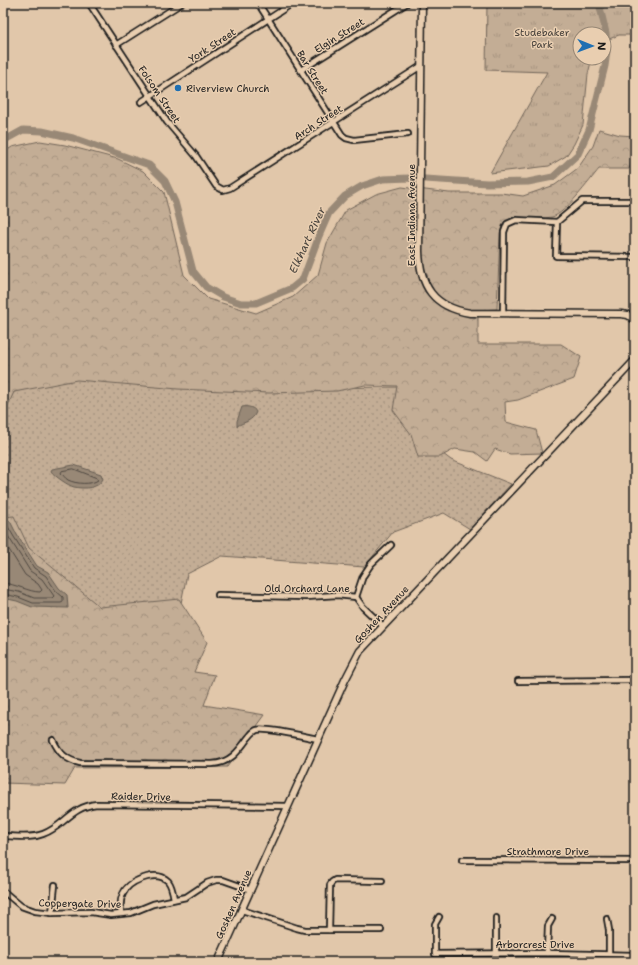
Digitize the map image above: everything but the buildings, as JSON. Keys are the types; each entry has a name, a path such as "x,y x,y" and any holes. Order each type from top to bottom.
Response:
{"street":[{"name":"Folsom Street","path":"89,3 167,122 196,156 216,186 223,190"},
{"path":"116,45 182,3"},
{"name":"Bar Street","path":"258,3 342,135 346,138 354,140 408,134"},
{"name":"York Street","path":"141,102 293,3"},
{"name":"Elgin Street","path":"301,70 407,3"},
{"name":"East Indiana Avenue","path":"422,3 420,265 422,277 431,293 437,299 453,309 470,313 635,314"},
{"name":"Arch Street","path":"223,190 230,188 421,66"},
{"path":"503,313 504,232 507,224 516,220 557,222 582,200 635,201"},
{"path":"557,222 556,256 635,257"},
{"path":"628,315 635,320"},
{"name":"Goshen Avenue","path":"218,962 318,739 360,651 635,360"},
{"path":"356,597 363,576 371,564 391,545"},
{"name":"Old Orchard Lane","path":"218,596 306,597 337,595 356,597 363,607 383,626"},
{"path":"518,681 635,680"},
{"path":"53,740 58,751 66,758 80,763 212,764 224,762 235,755 252,732 257,730 268,729 318,739"},
{"name":"Raider Drive","path":"3,836 43,835 51,831 74,811 83,807 97,804 288,806"},
{"name":"Strathmore Drive","path":"462,860 635,860"},
{"path":"121,913 120,905 126,888 138,879 160,876 167,880 172,890 174,899"},
{"name":"Coppergate Drive","path":"3,892 21,906 35,911 52,913 72,911 91,912 111,915 131,913 153,904 186,897 208,883 216,880 223,880 251,890"},
{"path":"329,930 330,885 332,882 335,880 382,881"},
{"path":"52,913 55,885"},
{"path":"242,910 305,930 381,930"},
{"name":"Arborcrest Drive","path":"439,918 435,924 435,954 547,953 635,955"},
{"path":"496,918 496,953"},
{"path":"547,953 548,926 552,919"},
{"path":"607,919 609,930 609,954"}],"green space":[{"name":"Studebaker Park","path":"487,3 635,3 635,35 619,35 612,38 612,26 572,26 572,66 590,66 583,125 574,144 566,156 549,166 490,173 547,72 486,70"},
{"path":"599,129 620,135 635,136 635,153 629,169 599,169 564,210 557,215 546,218 521,219 503,223 500,233 497,309 478,310 478,344 561,344 581,357 574,379 518,400 505,402 506,422 536,430 542,453 510,454 495,449 487,461 475,452 455,449 440,457 418,457 411,434 393,410 397,386 365,385 337,391 269,393 178,389 77,380 14,392 3,416 3,153 12,147 40,141 65,145 118,159 143,171 164,192 184,275 208,299 256,313 293,297 318,275 327,243 346,210 376,194 402,187 449,193 501,193 523,196 555,185 578,168 593,146"},
{"path":"81,376 284,388 402,387 418,435 451,460 511,484 470,529 444,513 393,532 364,567 222,556 187,574 180,608 89,625 3,571 3,413 14,392"},
{"path":"14,516 29,548 100,607 179,599 207,642 194,672 215,675 204,705 265,715 227,767 75,768 65,785 3,783 3,517"}],"water":[{"path":"242,407 250,407 256,412 251,419 237,426 237,421"},
{"path":"74,465 101,474 103,479 98,485 78,488 65,483 51,471 52,469"},
{"path":"3,519 10,521 17,535 37,566 48,572 59,588 67,595 68,608 32,607 17,601 3,598"}],"waterway":[{"name":"Elkhart River","path":"3,141 23,130 42,131 73,138 149,165 165,181 175,202 193,271 206,287 223,297 241,303 256,303 292,288 303,279 329,213 345,196 362,186 383,179 410,178 487,183 528,182 553,177 578,154 589,130 605,66 607,51 606,33 599,3"}],"place":[{"name":"Riverview Church","path":"178,88"}]}
